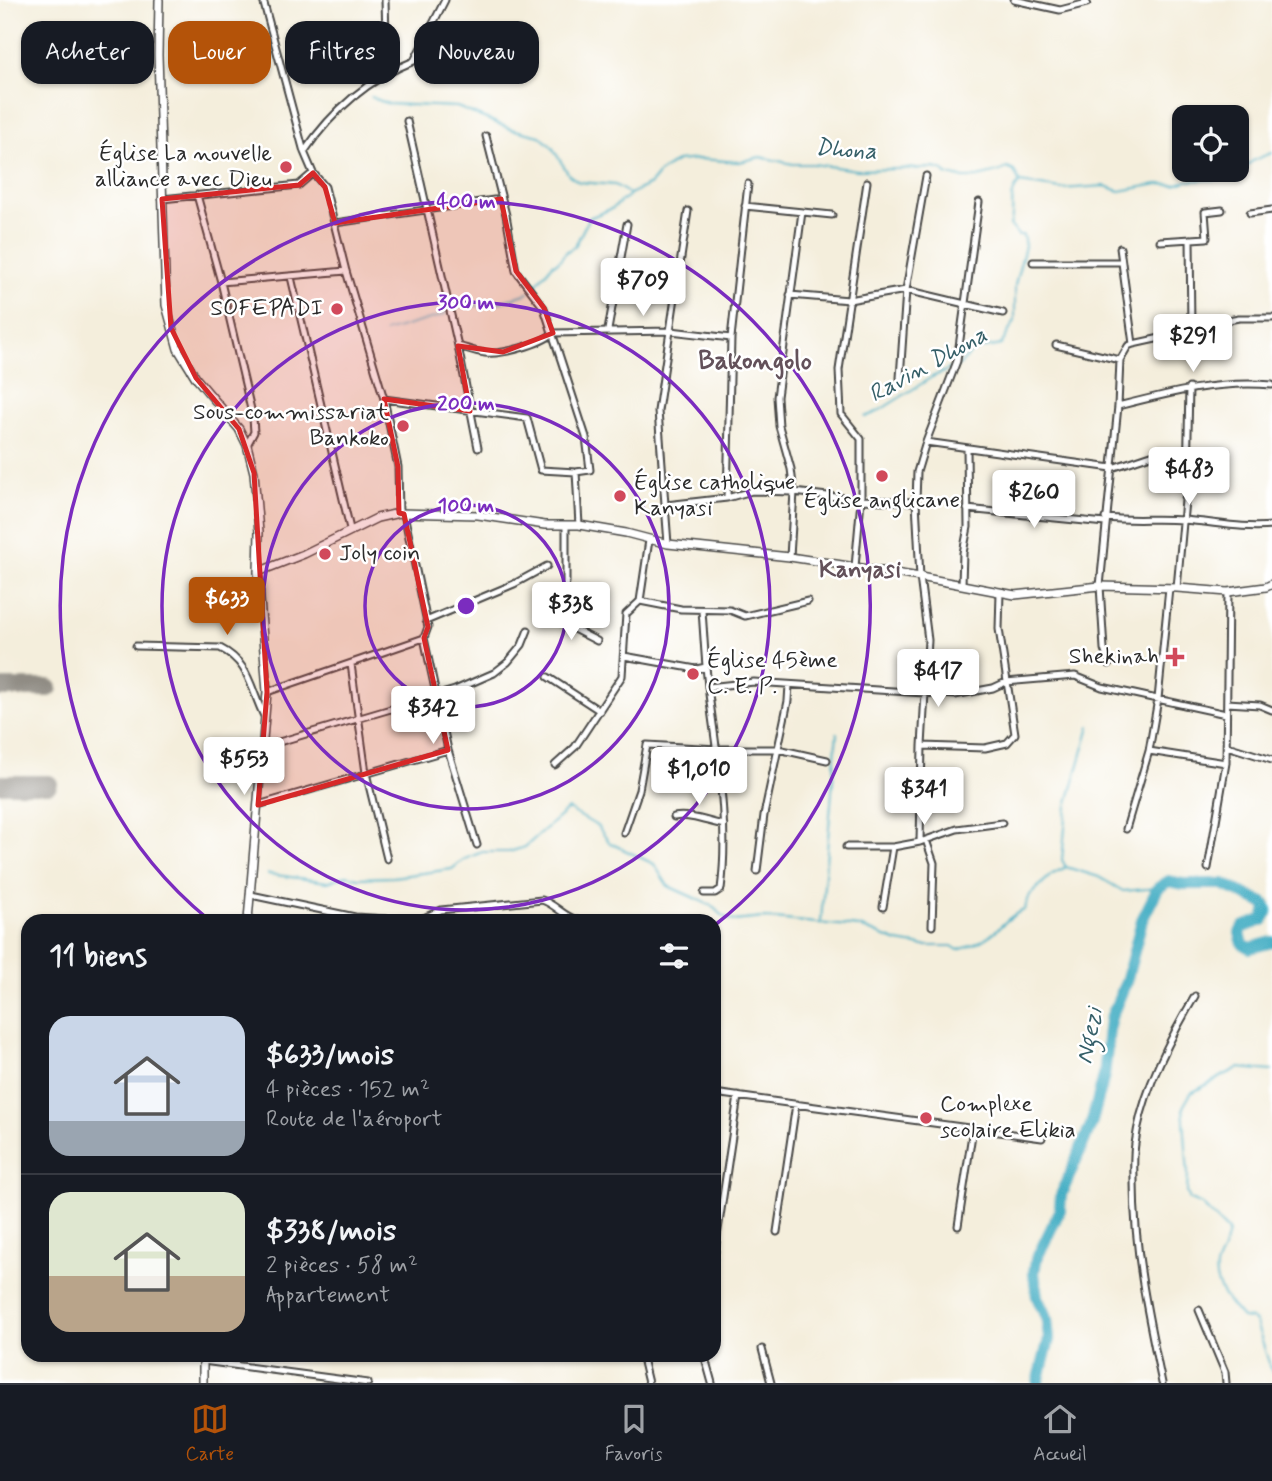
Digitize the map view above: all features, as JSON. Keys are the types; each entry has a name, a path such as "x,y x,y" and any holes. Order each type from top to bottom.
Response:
{"street":[{"path":"159,0 158,55 166,305 178,349 196,378 239,429 247,445 255,485 267,692 248,914"},
{"path":"263,0 304,152 313,173 325,187 346,271 384,399 398,467 402,514 428,627 424,638 435,695 448,750 477,845"},
{"path":"385,0 386,21"},
{"path":"400,67 414,61 446,0"},
{"path":"1014,0 1060,10 1087,4"},
{"path":"304,152 314,136 358,91 369,84"},
{"path":"407,121 478,448"},
{"path":"384,399 527,418 541,470 590,470 586,437 544,308 516,271 506,215 486,136"},
{"path":"162,199 299,185 313,173"},
{"path":"900,378 906,290 926,176"},
{"path":"855,567 861,500 861,439 841,414 839,370 867,182"},
{"path":"727,498 731,338 748,184"},
{"path":"197,195 253,418 254,432 247,445"},
{"path":"335,223 501,199"},
{"path":"932,926 934,863 923,841 922,746 928,640 920,577 916,502 918,472 926,442 957,361 979,202"},
{"path":"745,206 832,215"},
{"path":"1160,240 1207,238 1205,212 1222,210"},
{"path":"1250,213 1272,210"},
{"path":"668,544 658,411 688,211"},
{"path":"790,557 794,492 791,469 779,426 777,397 802,212"},
{"path":"608,330 627,224"},
{"path":"1189,239 1191,327"},
{"path":"1120,248 1133,344"},
{"path":"1033,262 1121,262"},
{"path":"221,282 346,271"},
{"path":"290,277 350,529"},
{"path":"790,295 849,300 906,290 1003,313"},
{"path":"1109,664 1104,649 1100,586 1118,406 1119,360 1128,346 1174,335 1191,327 1239,318 1272,318"},
{"path":"457,346 485,353 503,352 547,338 553,333 608,330 671,331 731,338"},
{"path":"1056,345 1119,360"},
{"path":"1118,406 1189,388 1249,383 1272,385"},
{"path":"1126,829 1149,751 1158,699 1182,520 1189,388"},
{"path":"926,442 1112,468 1160,452 1187,452"},
{"path":"962,584 963,552 968,527 967,448"},
{"path":"576,472 579,525"},
{"path":"666,505 727,498 752,491 916,502"},
{"path":"967,509 1105,520 1182,520 1243,528 1272,526"},
{"path":"258,572 304,554 377,518 402,514 478,515 545,524 579,525 668,544 790,557 1015,594 1100,586 1228,592 1272,584"},
{"path":"566,524 566,582 558,621 597,641"},
{"path":"555,765 575,747 622,676 626,614 640,601 649,540"},
{"path":"426,621 514,584 547,566"},
{"path":"922,746 985,748 1007,743 1015,734 999,629 1000,592"},
{"path":"1208,868 1226,763 1228,592"},
{"path":"640,601 702,611 730,610 744,616 808,601"},
{"path":"702,611 724,825 725,861 721,889 715,893 704,893"},
{"path":"262,747 455,690 494,673 508,662 522,645 528,630"},
{"path":"267,692 424,638"},
{"path":"136,646 220,648 231,653 244,666 264,716"},
{"path":"624,656 696,669 706,667"},
{"path":"351,664 366,773 387,859"},
{"path":"708,687 754,682 955,695 993,688 1006,682 1075,676 1102,687 1226,714"},
{"path":"548,677 600,711"},
{"path":"757,871 764,815 789,685"},
{"path":"1227,703 1260,705 1272,710"},
{"path":"624,833 639,790 647,745 778,749 827,760"},
{"path":"1227,746 1272,760"},
{"path":"258,804 448,750"},
{"path":"1149,751 1226,763"},
{"path":"674,817 685,815 724,825"},
{"path":"846,847 893,847 923,841 957,829 1002,823"},
{"path":"883,906 893,847"},
{"path":"250,895 345,914"},
{"path":"432,914 441,910 542,900 563,914"},
{"path":"1162,1383 1144,1296 1134,1222 1135,1144 1145,1100 1195,996"},
{"path":"721,1094 1042,1138"},
{"path":"721,1210 738,1097"},
{"path":"777,1232 796,1104"},
{"path":"958,1226 973,1128"},
{"path":"1199,1310 1225,1372 1226,1383"},
{"path":"762,1349 771,1383"},
{"path":"203,1362 203,1383"},
{"path":"229,1362 368,1383"},
{"path":"643,1362 648,1383"},
{"path":"706,1362 712,1383"}],"highlighted area":[{"path":"313,173 325,187 335,223 501,199 516,271 544,308 553,333 503,352 458,346 470,411 384,399 398,467 399,513 404,514 428,627 424,638 448,750 258,805 267,692 254,473 239,429 196,378 171,328 162,199 299,185"}],"waterway":[{"path":"371,97 388,104 457,107 511,129 540,136 552,147 569,175 579,182 615,185 628,193"},
{"name":"Dhona","path":"532,289 553,264 575,246 589,218 613,208 630,194 650,184 660,172 677,161 700,159 739,162 760,157 793,164 857,170 935,168 946,174 965,178 1007,168 1014,171 1020,183 1061,189 1105,186 1120,191 1158,184 1175,185 1187,181 1227,179 1242,173 1254,160 1272,153"},
{"name":"Ravin Dhona","path":"957,366 974,351 1001,345 1015,321 1015,285 1025,246 1023,235 1018,235 1010,225 1013,193 1019,184"},
{"name":"Dhona","path":"455,308 495,304 528,293"},
{"name":"Dhona","path":"385,332 444,315 447,311"},
{"name":"Ravin Dhona","path":"865,417 952,368"},
{"path":"1066,867 1062,860 1067,806 1090,726"},
{"path":"821,921 837,733"},
{"path":"268,874 328,882 347,875 358,878 393,877 452,869 463,860 482,852 509,852 525,847 568,809 597,826 610,843 654,864 668,886 710,905 734,921 763,918 860,927 898,942 922,946 952,946 958,950 974,945 1024,910 1030,895 1051,875 1066,867 1099,877 1123,891 1158,888"},
{"name":"Ngezi","path":"1038,1383 1049,1339 1047,1319 1037,1297 1034,1273 1036,1260 1060,1210 1061,1195 1091,1125 1104,1076 1110,1020 1126,982 1142,920 1158,888 1169,881 1183,884 1223,884 1265,904 1267,910 1263,920 1243,927 1240,933 1243,944 1250,948 1272,942"},
{"path":"1272,1071 1238,1068 1191,1093 1183,1107 1187,1192 1190,1200 1202,1205 1228,1231 1217,1264 1216,1279 1222,1293 1242,1318 1256,1323 1272,1372"}],"taxiway":[{"path":"0,688 49,688"},
{"path":"0,784 49,784"}],"place":[{"name":"Église La nouvelle alliance avec Dieu","path":"286,167"},
{"name":"SOFEPADI","path":"337,309"},
{"name":"Sous-commissariat Bankoko","path":"403,426"},
{"name":"Église anglicane","path":"882,476"},
{"name":"Église catholique Kanyasi","path":"620,496"},
{"name":"Joly coin","path":"325,554"},
{"name":"Shekinah","path":"1175,657"},
{"name":"Église 45ème C. E. P.","path":"693,674"},
{"name":"Complexe scolaire Elikia","path":"926,1118"}],"district":[{"name":"Bakongolo","path":"755,362"},
{"name":"Kanyasi","path":"860,570"}]}
